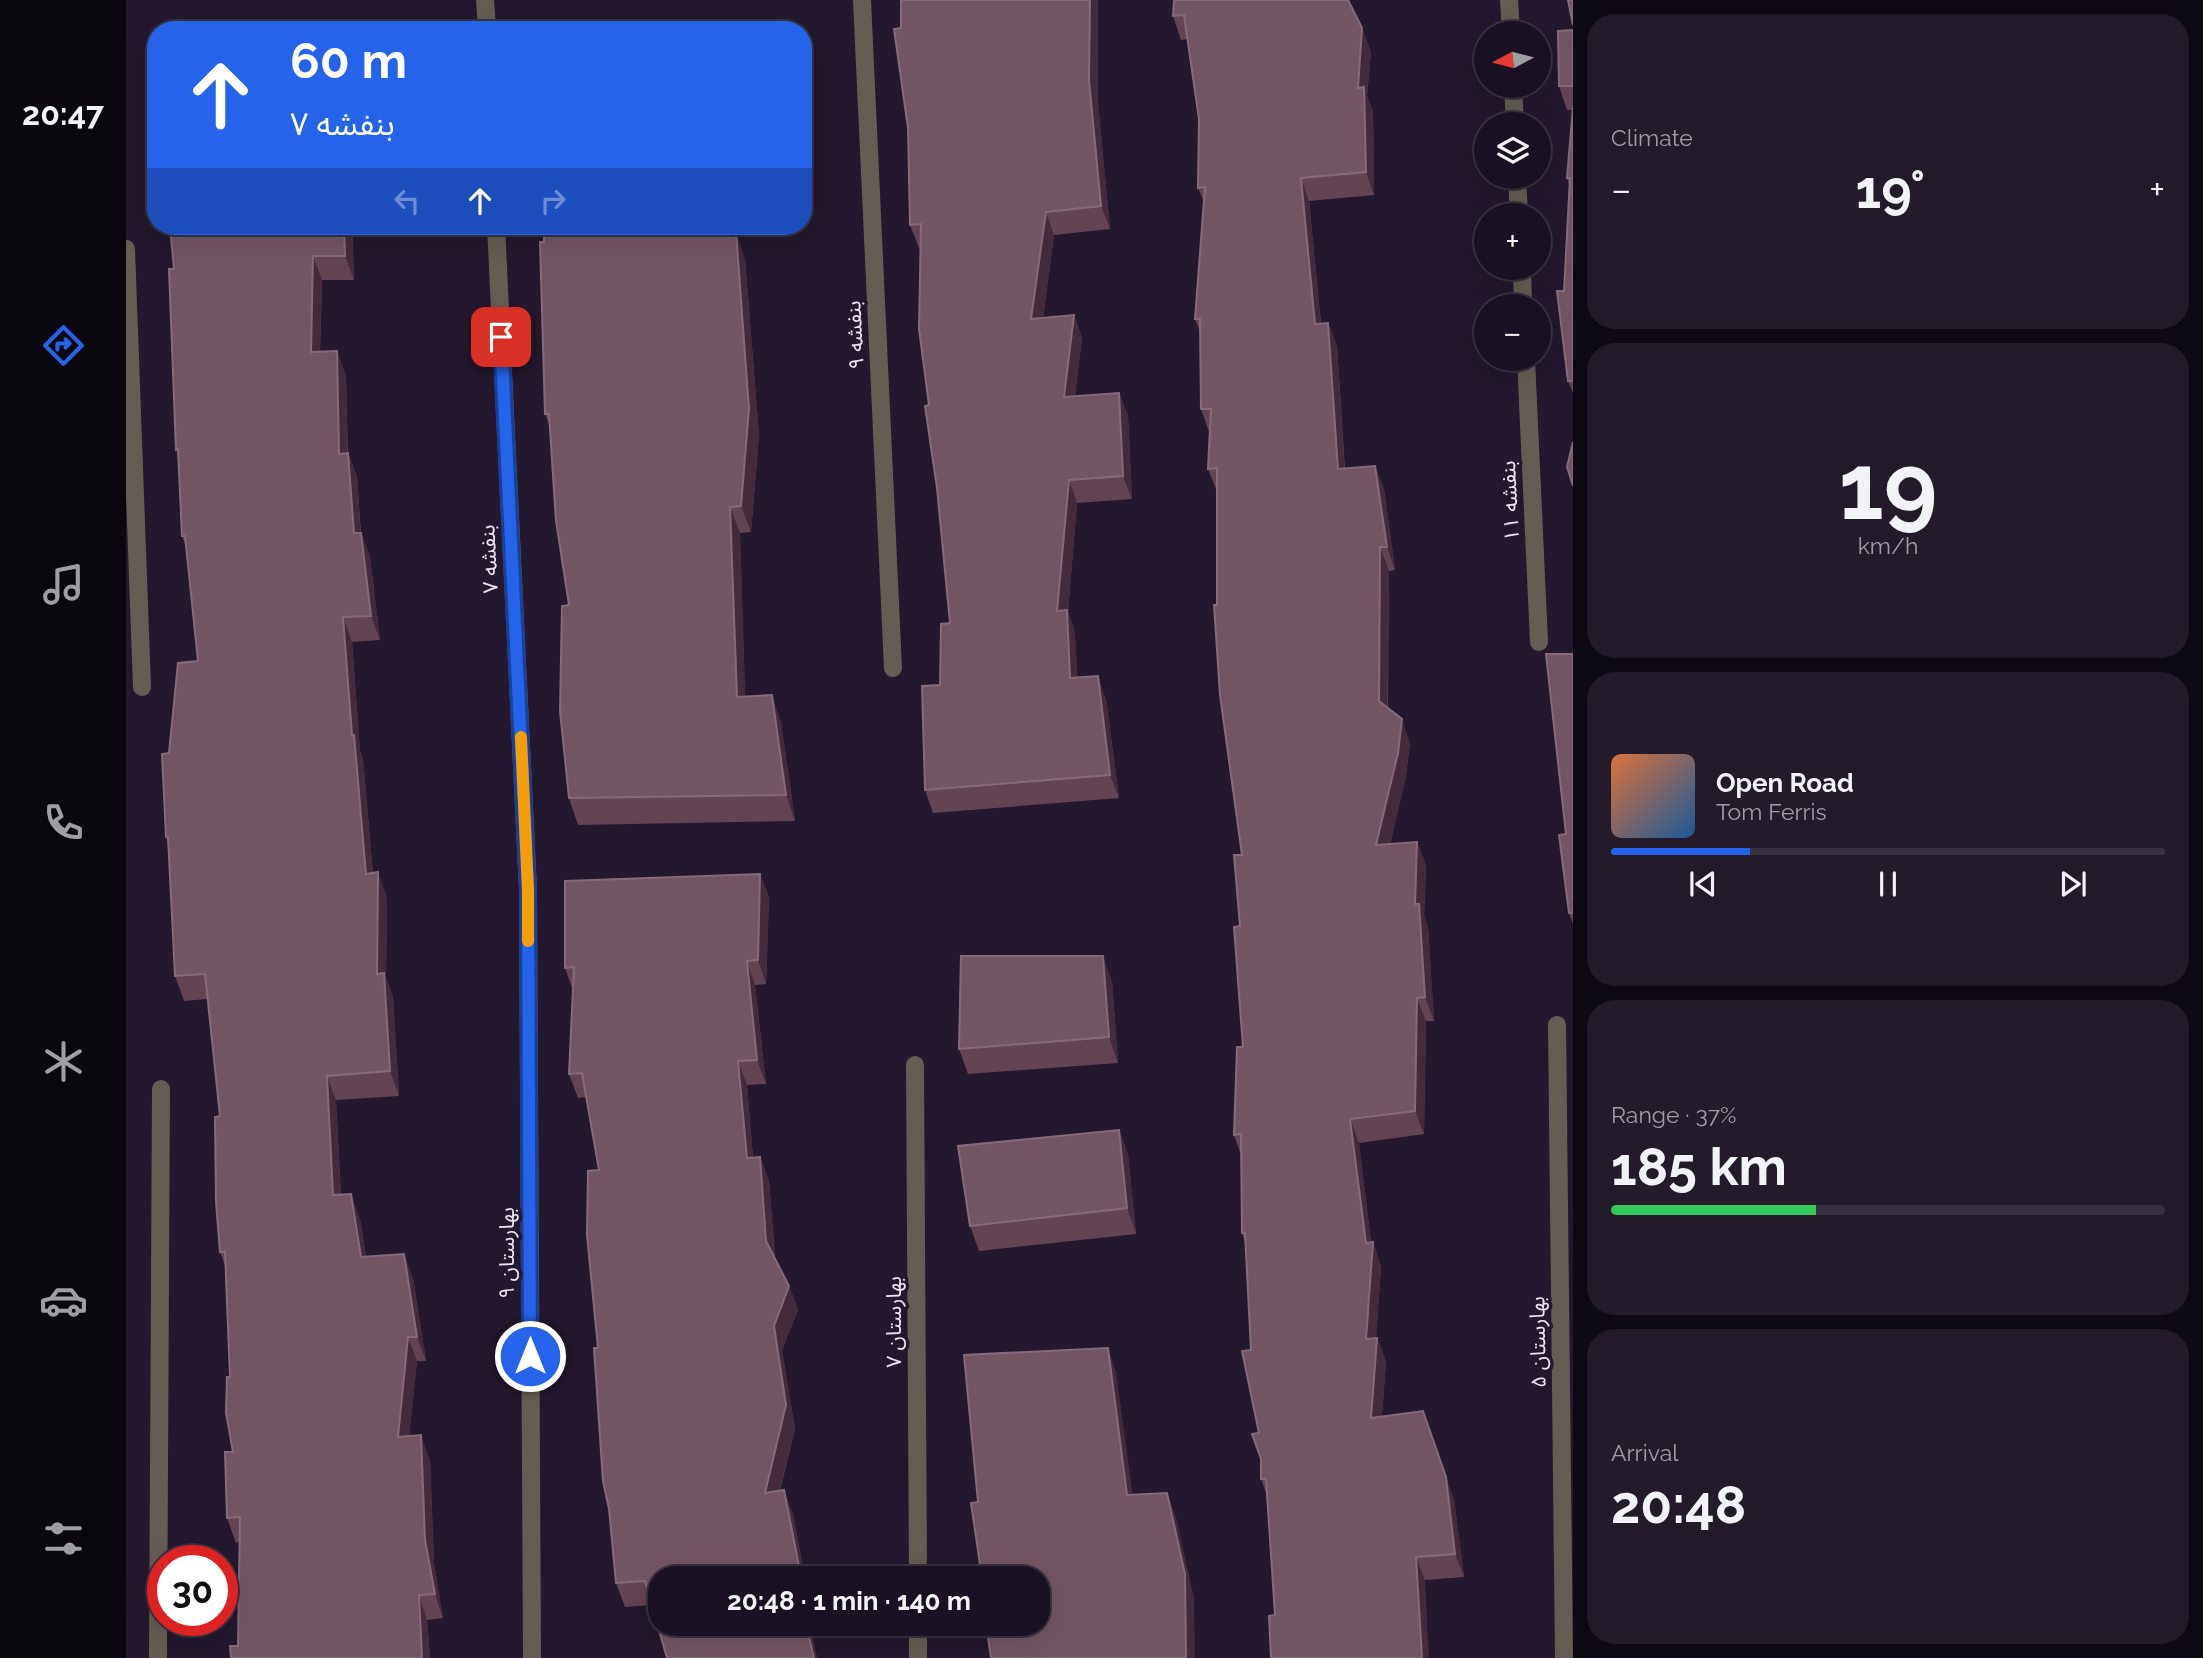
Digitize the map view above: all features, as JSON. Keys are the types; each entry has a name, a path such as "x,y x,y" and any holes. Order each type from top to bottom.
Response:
{"street":[{"path":"485,0 486,21"},
{"name":"بنفشه ۹","path":"862,0 893,668"},
{"path":"1509,0 1510,21"},
{"name":"بنفشه ۷","path":"496,235 528,890"},
{"path":"126,249 142,687"},
{"name":"بنفشه ۱۱","path":"1527,371 1539,642"},
{"name":"بهارستان ۹","path":"528,890 532,1658"},
{"name":"بهارستان ۵","path":"1557,1025 1564,1658"},
{"name":"بهارستان ۷","path":"915,1065 918,1566"},
{"path":"158,1658 161,1089"},
{"path":"918,1636 918,1658"}],"building":[{"path":"901,0 1090,0 1089,80 1101,206 1046,212 1031,319 1074,315 1064,397 1119,393 1123,476 1069,480 1057,611 1067,610 1070,678 1098,676 1110,775 925,790 922,686 940,685 941,624 950,623 937,488 925,406 929,405 919,329 921,224 910,225 908,128 894,29 901,28"},
{"path":"1174,0 1348,0 1362,28 1358,88 1364,87 1366,172 1301,178 1315,324 1328,323 1338,469 1375,466 1387,547 1380,547 1379,701 1402,719 1398,753 1376,845 1417,842 1415,904 1419,904 1425,997 1417,998 1415,1111 1350,1119 1366,1243 1373,1242 1366,1339 1377,1338 1371,1418 1423,1411 1446,1477 1455,1554 1416,1557 1422,1658 1271,1658 1269,1616 1275,1615 1266,1479 1261,1479 1261,1459 1252,1434 1259,1433 1242,1351 1251,1350 1245,1233 1242,1233 1241,1134 1234,1135 1237,1047 1243,1047 1234,927 1240,926 1234,855 1242,855 1220,695 1214,605 1217,605 1217,468 1208,469 1211,409 1201,409 1200,319 1195,319 1205,187 1198,188 1199,119 1184,15 1173,16"},
{"path":"1568,0 1573,0 1573,25"},
{"path":"1573,30 1573,86 1559,86 1558,31"},
{"path":"1573,107 1573,381 1568,381 1557,291 1564,291 1570,178 1567,178"},
{"path":"171,235 344,235 345,256 313,256 311,352 337,351 339,454 348,453 354,533 361,533 371,616 343,617 366,874 378,872 377,974 384,973 390,1071 327,1076 333,1195 351,1194 361,1257 404,1254 417,1337 408,1337 398,1437 421,1435 425,1540 435,1594 419,1595 422,1658 231,1658 230,1646 238,1646 240,1517 227,1518 225,1452 233,1452 226,1413 227,1377 230,1377 225,1252 220,1252 216,1202 215,1117 220,1116 205,974 175,976 162,754 169,753 178,663 198,661 185,536 182,536 178,449 176,450 169,269 174,269"},
{"path":"544,235 736,235 749,409 741,506 730,507 737,697 772,695 786,795 569,798 560,711 562,606 569,605 556,521 549,414 545,414 540,242 544,242"},
{"path":"1573,442 1573,486 1567,467"},
{"path":"1546,654 1573,654 1573,913 1569,913 1559,835 1566,834"},
{"path":"760,874 758,960 747,961 757,1060 738,1061 747,1158 760,1157 766,1241 789,1286 774,1326 786,1405 765,1493 784,1490 799,1566 648,1566 648,1592 645,1581 616,1583 609,1509 603,1481 594,1348 598,1348 587,1235 588,1171 599,1170 582,1073 569,1074 574,967 565,968 565,881"},
{"path":"961,956 1103,956 1109,1037 959,1049"},
{"path":"1119,1130 1127,1208 970,1226 958,1146"},
{"path":"1108,1348 1127,1495 1167,1493 1185,1574 1186,1658 991,1658 988,1636 1050,1636 1050,1566 980,1566 971,1503 978,1502 964,1355"},
{"path":"661,1636 809,1636 814,1658 667,1658"}],"slow traffic":[{"path":"521,737 528,941"}],"route":[{"path":"501,337 528,890 530,1356"}]}
